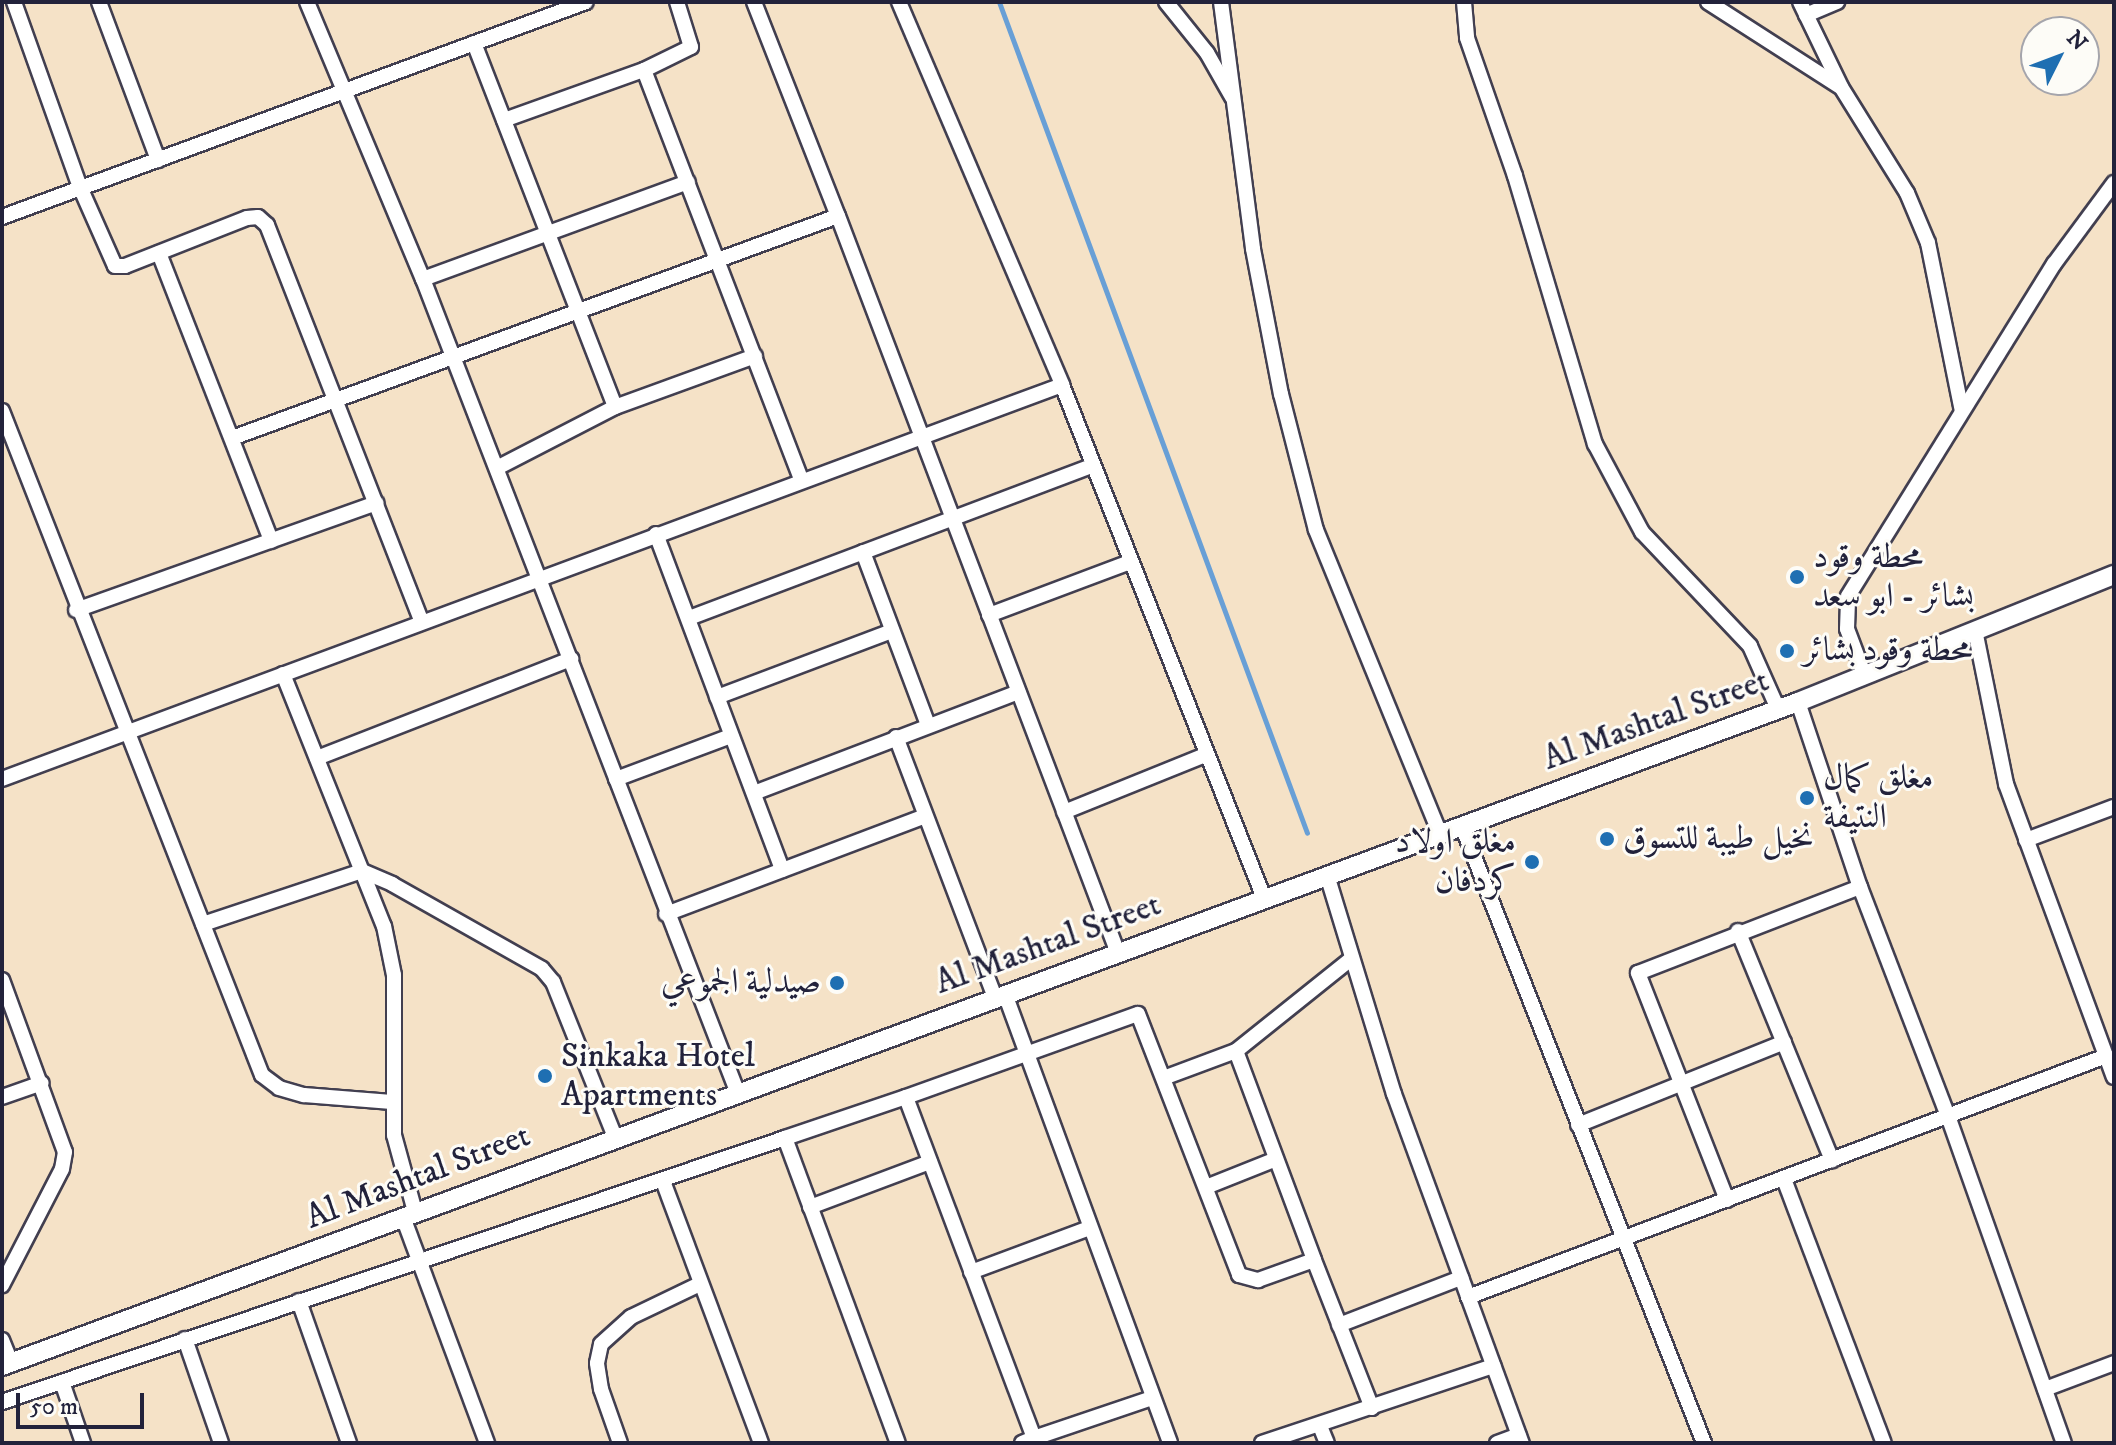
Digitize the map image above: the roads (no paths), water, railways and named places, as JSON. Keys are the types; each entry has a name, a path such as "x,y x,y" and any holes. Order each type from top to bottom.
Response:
{"street":[{"path":"14,2 80,187 115,266 258,217 267,225 421,621"},
{"path":"99,2 158,160"},
{"path":"307,2 342,92 423,279 737,1091"},
{"path":"2,217 570,5 586,2"},
{"path":"504,120 644,70 691,47 677,2"},
{"path":"754,2 1118,953"},
{"path":"899,2 1062,385 1205,755 1264,898"},
{"path":"1166,2 1207,53 1237,105"},
{"path":"1221,2 1237,105 1253,249 1281,394 1316,530 1440,834"},
{"path":"1464,2 1467,38 1515,176 1595,444 1642,532 1750,646 1778,709"},
{"path":"1708,2 1841,87"},
{"path":"1837,2 1803,8 1841,87 1907,193 1928,243 1962,411"},
{"path":"474,43 580,310 615,407"},
{"path":"644,70 801,480"},
{"path":"423,279 688,182"},
{"path":"1864,674 1847,629 1848,596 2054,264 2114,183"},
{"path":"232,438 838,216"},
{"path":"159,253 271,541"},
{"path":"497,468 615,407 755,356"},
{"path":"2,779 539,576 1062,385"},
{"path":"2,411 76,610 262,1075 279,1088 304,1095 392,1102"},
{"path":"689,618 1092,466"},
{"path":"76,610 377,503"},
{"path":"656,534 782,870"},
{"path":"863,552 928,725"},
{"path":"989,615 1130,562"},
{"name":"Al Mashtal Street","path":"7,1364 737,1091 1798,702 2114,575"},
{"path":"1975,630 2006,784 2114,1077"},
{"path":"717,697 892,631"},
{"path":"317,758 571,659"},
{"path":"283,674 384,926 394,975 394,1135 409,1214 421,1262 487,1443"},
{"path":"754,793 1018,692"},
{"path":"1798,702 1860,887 1948,1116 2064,1443"},
{"path":"616,779 731,736"},
{"path":"896,737 925,816 1026,1054 1170,1443"},
{"path":"1064,812 1205,755"},
{"path":"2026,840 2114,807"},
{"path":"666,914 925,816"},
{"path":"1462,826 1704,1443"},
{"path":"203,924 362,871 542,969 553,982 615,1137"},
{"path":"1327,875 1351,959 1520,1439 1497,1443"},
{"path":"1727,1200 1638,973 1738,931 1860,887"},
{"path":"1738,931 1832,1160"},
{"path":"1166,1077 1236,1051 1351,959"},
{"path":"2,1285 62,1169 62,1135 3,986"},
{"path":"2,1402 663,1181 1138,1014 1166,1077 1239,1275 1258,1280 1314,1260"},
{"path":"1578,1125 1784,1042"},
{"path":"1236,1051 1372,1408"},
{"path":"1468,1297 2106,1056"},
{"path":"2,1097 42,1083"},
{"path":"906,1097 971,1272 1028,1441 1152,1398"},
{"path":"785,1138 898,1443"},
{"path":"1206,1187 1276,1159"},
{"path":"810,1207 930,1162"},
{"path":"1784,1179 1884,1443"},
{"path":"663,1181 761,1443"},
{"path":"971,1272 1089,1228"},
{"path":"1339,1325 1461,1278"},
{"path":"620,1443 601,1389 597,1363 601,1344 631,1317 700,1284"},
{"path":"299,1301 349,1443"},
{"path":"185,1339 221,1443"},
{"path":"2,1340 7,1364"},
{"path":"2045,1389 2114,1363"},
{"path":"1262,1443 1494,1366"},
{"path":"62,1382 83,1443"},
{"path":"1320,1426 1327,1443"}],"waterway":[{"path":"999,2 1307,833"}],"place":[{"name":"محطة وقود بشائر - ابو سعد","path":"1797,577"},
{"name":"محطة وقود بشائر","path":"1787,651"},
{"name":"مغلق كمال النتيفة","path":"1807,798"},
{"name":"نخيل طيبة للتسوق","path":"1607,839"},
{"name":"مغلق اولاد كردفان","path":"1532,862"},
{"name":"صيدلية الجموعي","path":"837,983"},
{"name":"Sinkaka Hotel Apartments","path":"545,1076"}]}
